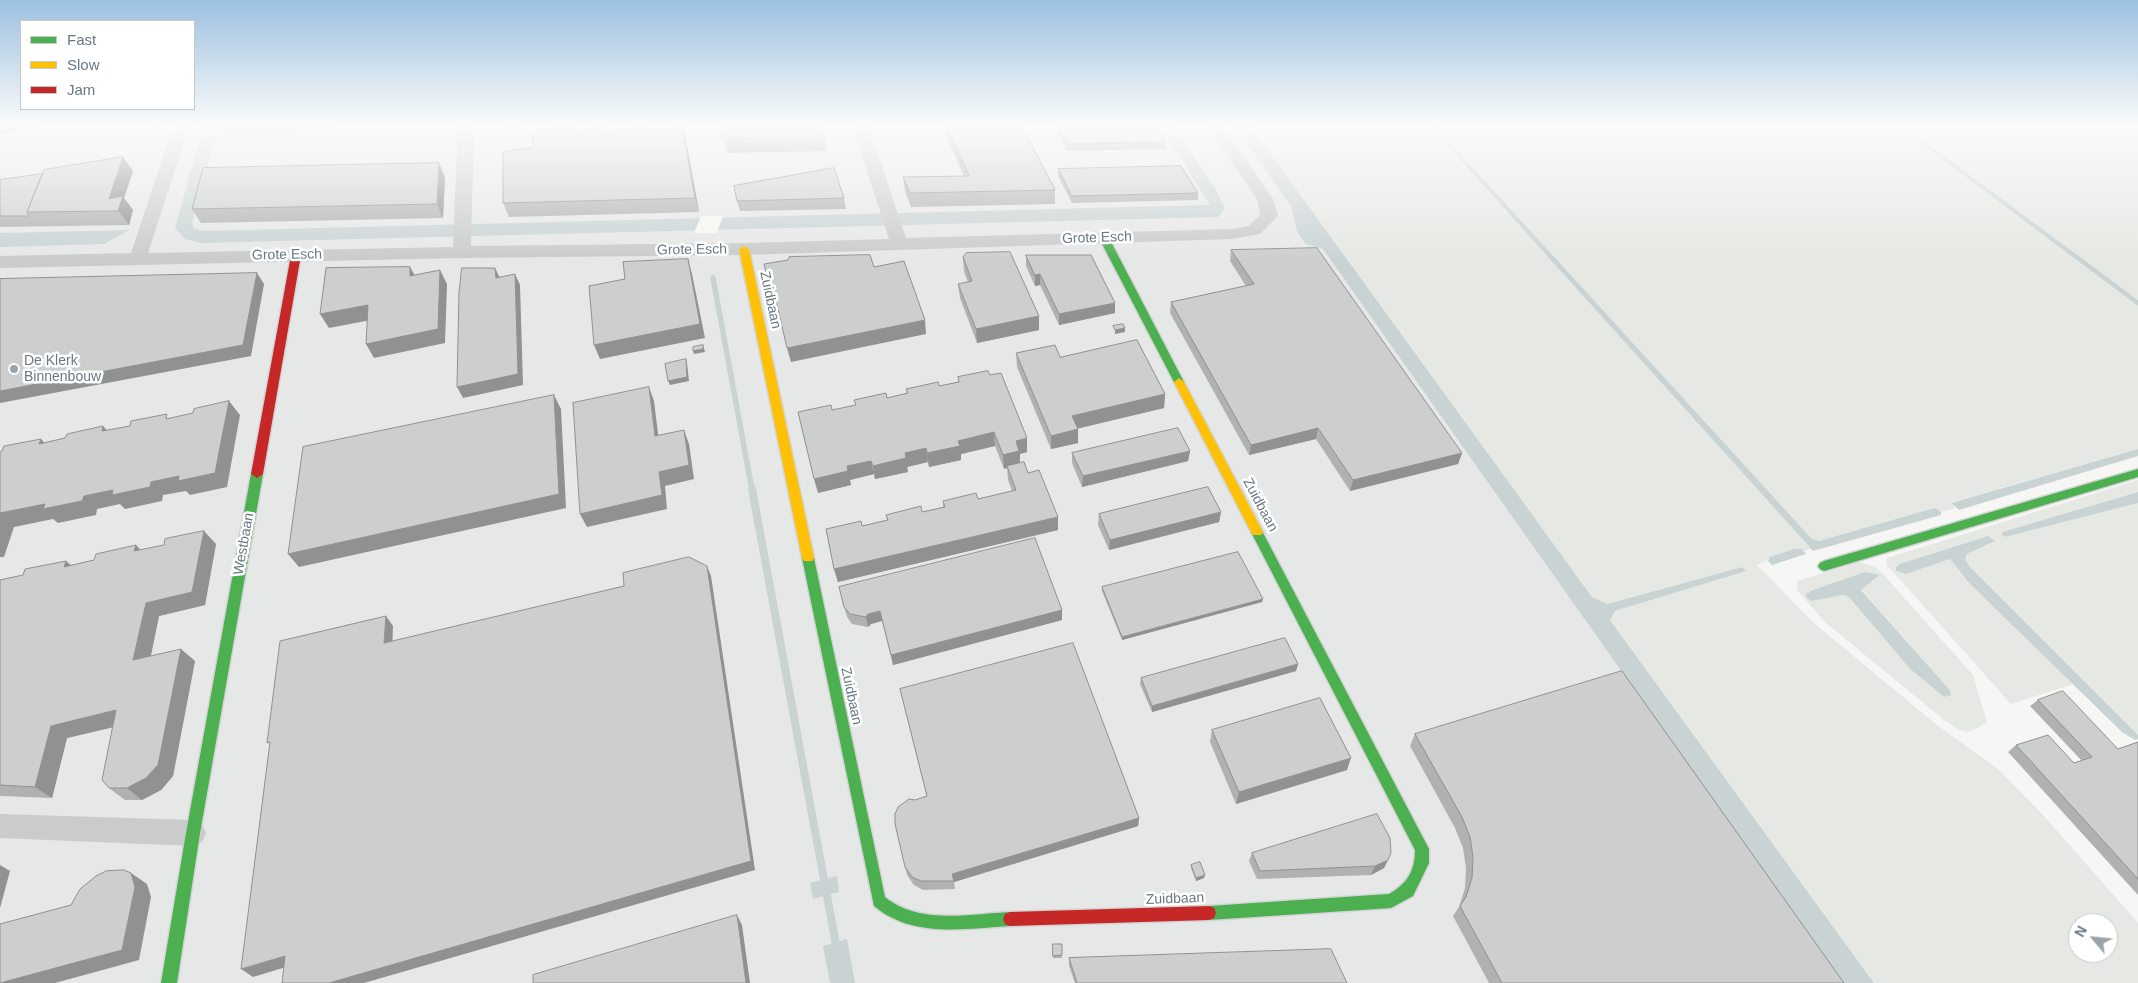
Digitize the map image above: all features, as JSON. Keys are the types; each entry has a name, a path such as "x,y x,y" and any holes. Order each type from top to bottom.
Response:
{"street":[{"path":"138,258 167,170"},
{"path":"462,246 465,170"},
{"path":"875,170 897,237"},
{"name":"Grote Esch","path":"0,262 296,255 462,246 744,249 897,237 1104,238 1232,234 1254,230 1269,216 1265,200 1244,170"},
{"name":"Zuidbaan","path":"744,249 877,892 879,901 885,909 909,920 953,921 1248,912 1391,901 1408,891 1422,863 1422,849 1104,238"},
{"name":"Westbaan","path":"169,983 193,833 296,255"},
{"path":"1824,566 2138,473"},
{"path":"0,826 193,833"}],"shaded area":[{"path":"0,170 1275,170 1856,983 0,983"},
{"path":"191,170 206,170 192,223 194,228 203,231 1210,205 1188,170 1203,170 1216,190 1225,209 1218,217 201,243 185,239 175,228"},
{"path":"1265,170 1282,170 1592,597 1607,604 1742,567 1746,571 1615,611 1610,620 1874,983 1842,983 1323,249 1306,244 1297,231 1291,206"},
{"path":"1282,170 1469,170 1811,549 1804,551 1796,549 1757,565 1816,625 1937,725 1998,769 2044,816 2138,923 2138,983 1874,983 1610,620 1615,611 1745,571 1742,567 1606,604 1592,597"},
{"path":"1469,170 1475,170 1811,538 1819,541 1935,508 1941,512 1941,515 1813,551"},
{"path":"1475,170 1956,170 2138,306 2138,449 1952,502 1955,508 1941,512 1939,510 1819,541 1811,538"},
{"path":"1956,170 1963,170 2138,300 2138,306"},
{"path":"1963,170 2138,170 2138,300"},
{"path":"129,230 104,244 0,247 0,233"},
{"path":"2138,449 2138,456 1959,510 1951,503"},
{"path":"2138,480 2138,492 2002,532 2002,535 2005,537 2138,503 2138,735 1970,567 1965,559 1967,554 1994,542 1906,574 1950,559 1970,584 2073,684 2011,704 1887,565 1887,558"},
{"path":"2138,492 2138,503 2005,537 2002,535 2002,532"},
{"path":"1988,536 1995,541 1967,554 1965,559 1970,567 2138,735 2138,739 2135,740 2122,732 1970,584 1950,559 1906,574 1896,571 1896,567 1900,564"},
{"path":"1794,549 1802,549 1806,554 1772,565 1768,561 1770,557"},
{"path":"1860,562 1875,567 1973,675 1987,722 1974,730 1965,731 1960,730 1943,719 1826,623 1797,590 1797,581","holes":["1878,579 1864,585 1861,589 1949,689 1944,697 1910,669 1849,597 1843,595 1811,601 1806,597"]},
{"path":"1865,572 1880,575 1861,590 1949,689 1951,695 1944,697 1910,669 1849,597 1843,595 1811,601 1806,597 1806,594 1813,590"},
{"path":"837,876 839,892 813,899 810,883"},
{"path":"847,939 855,983 830,983 823,946"}],"pier":[{"path":"701,216 723,216 717,233 694,233"}],"building":[{"path":"44,170 119,170 109,199 123,196 118,211 27,212"},
{"path":"202,170 439,170 437,204 192,209"},
{"path":"503,170 690,170 695,198 503,203"},
{"path":"824,170 835,170 844,198 737,201 734,186"},
{"path":"966,170 1045,170 1055,190 910,193 903,177 969,176"},
{"path":"1058,170 1183,170 1198,193 1072,196"},
{"path":"42,174 27,212 29,216 0,216 0,180"},
{"path":"1317,248 1462,453 1353,480 1318,428 1251,445 1171,302 1254,284 1231,250"},
{"path":"1010,252 1039,316 976,329 958,284 972,281 963,257 966,253"},
{"path":"870,255 874,267 904,261 925,320 787,348 774,292 771,293 764,264 788,260 789,257"},
{"path":"1026,255 1091,255 1115,303 1059,314 1040,274 1035,275"},
{"path":"688,259 700,324 594,345 589,286 625,279 623,262"},
{"path":"410,267 410,276 440,270 438,329 366,344 368,305 320,314 326,268"},
{"path":"462,268 495,268 496,278 515,274 518,374 457,387 459,293"},
{"path":"257,273 243,345 0,391 0,279"},
{"path":"1123,324 1125,328 1115,330 1113,326"},
{"path":"1137,340 1165,394 1072,416 1078,429 1051,436 1016,353 1055,345 1060,357"},
{"path":"703,345 703,349 693,351 693,347"},
{"path":"686,359 687,377 668,381 665,364"},
{"path":"988,371 990,375 1001,373 1027,438 1016,441 1019,451 1003,455 994,432 958,441 960,446 927,453 926,448 905,453 906,458 873,466 871,461 847,466 848,471 814,479 798,412 831,405 832,410 856,405 854,400 886,393 887,398 908,393 906,389 938,382 939,386 959,382 958,377"},
{"path":"649,387 655,436 684,430 689,465 659,472 662,495 580,514 573,403"},
{"path":"554,395 559,494 288,554 303,447"},
{"path":"229,401 215,473 178,481 179,476 151,482 150,487 112,495 113,490 84,496 82,501 43,509 45,504 0,513 0,452 4,446 41,439 39,444 65,438 67,434 103,426 102,431 130,426 131,421 167,414 166,419 193,413 194,409"},
{"path":"1178,428 1190,451 1083,476 1072,453"},
{"path":"1024,462 1028,473 1039,470 1058,517 834,569 826,529 861,521 862,526 888,520 886,515 921,506 922,512 945,507 943,501 976,493 978,499 1016,490 1007,466"},
{"path":"1208,487 1221,512 1110,540 1099,514"},
{"path":"204,531 192,592 146,603 133,660 181,649 158,765 146,778 127,788 109,788 102,780 116,710 51,726 35,787 0,785 0,580 23,575 25,569 66,561 64,567 94,560 96,554 136,545 134,551 164,545 165,539"},
{"path":"1035,538 1062,610 891,655 880,611 868,614 866,617 850,614 844,607 839,587"},
{"path":"1238,552 1263,599 1122,637 1102,587"},
{"path":"689,557 707,566 751,861 329,983 282,983 285,956 241,969 270,742 267,743 280,641 386,616 384,643 624,586 623,573"},
{"path":"1285,638 1298,664 1152,706 1141,678"},
{"path":"1073,643 1139,818 952,874 954,881 921,881 912,877 905,867 895,824 895,814 898,807 909,799 915,800 927,796 900,689"},
{"path":"1622,671 1844,983 1502,983 1460,906 1466,897 1472,878 1473,857 1470,837 1462,817 1415,734"},
{"path":"2063,691 2118,749 2138,742 2138,879 2016,745 2048,735 2074,763 2092,757 2038,700"},
{"path":"1320,698 1351,758 1239,792 1212,730"},
{"path":"1377,814 1390,838 1391,853 1388,860 1375,866 1260,871 1252,853"},
{"path":"1200,862 1205,875 1196,878 1191,865"},
{"path":"124,870 131,873 135,887 122,950 0,983 0,924 71,905 80,889 96,876 106,871"},
{"path":"737,915 746,983 533,983 533,975"},
{"path":"1053,944 1062,944 1062,955 1053,956"},
{"path":"1331,949 1347,983 1077,983 1069,958"}],"waterway":[{"path":"713,278 752,490"},
{"path":"752,489 837,950"}],"traffic: fast":[{"path":"1104,238 1179,382"},
{"path":"1824,566 2138,473"},
{"path":"169,983 193,833 257,474"},
{"path":"1209,913 1391,901 1408,891 1422,863 1422,849 1257,532"},
{"path":"808,558 879,901 891,911 922,921 959,922 1010,919"}],"traffic: slow":[{"path":"744,249 808,558"},
{"path":"1179,382 1257,532"}],"traffic: jam":[{"path":"257,474 296,255"},
{"path":"1010,919 1209,913"}],"place":[{"name":"De Klerk Binnenbouw","path":"14,369"}]}
